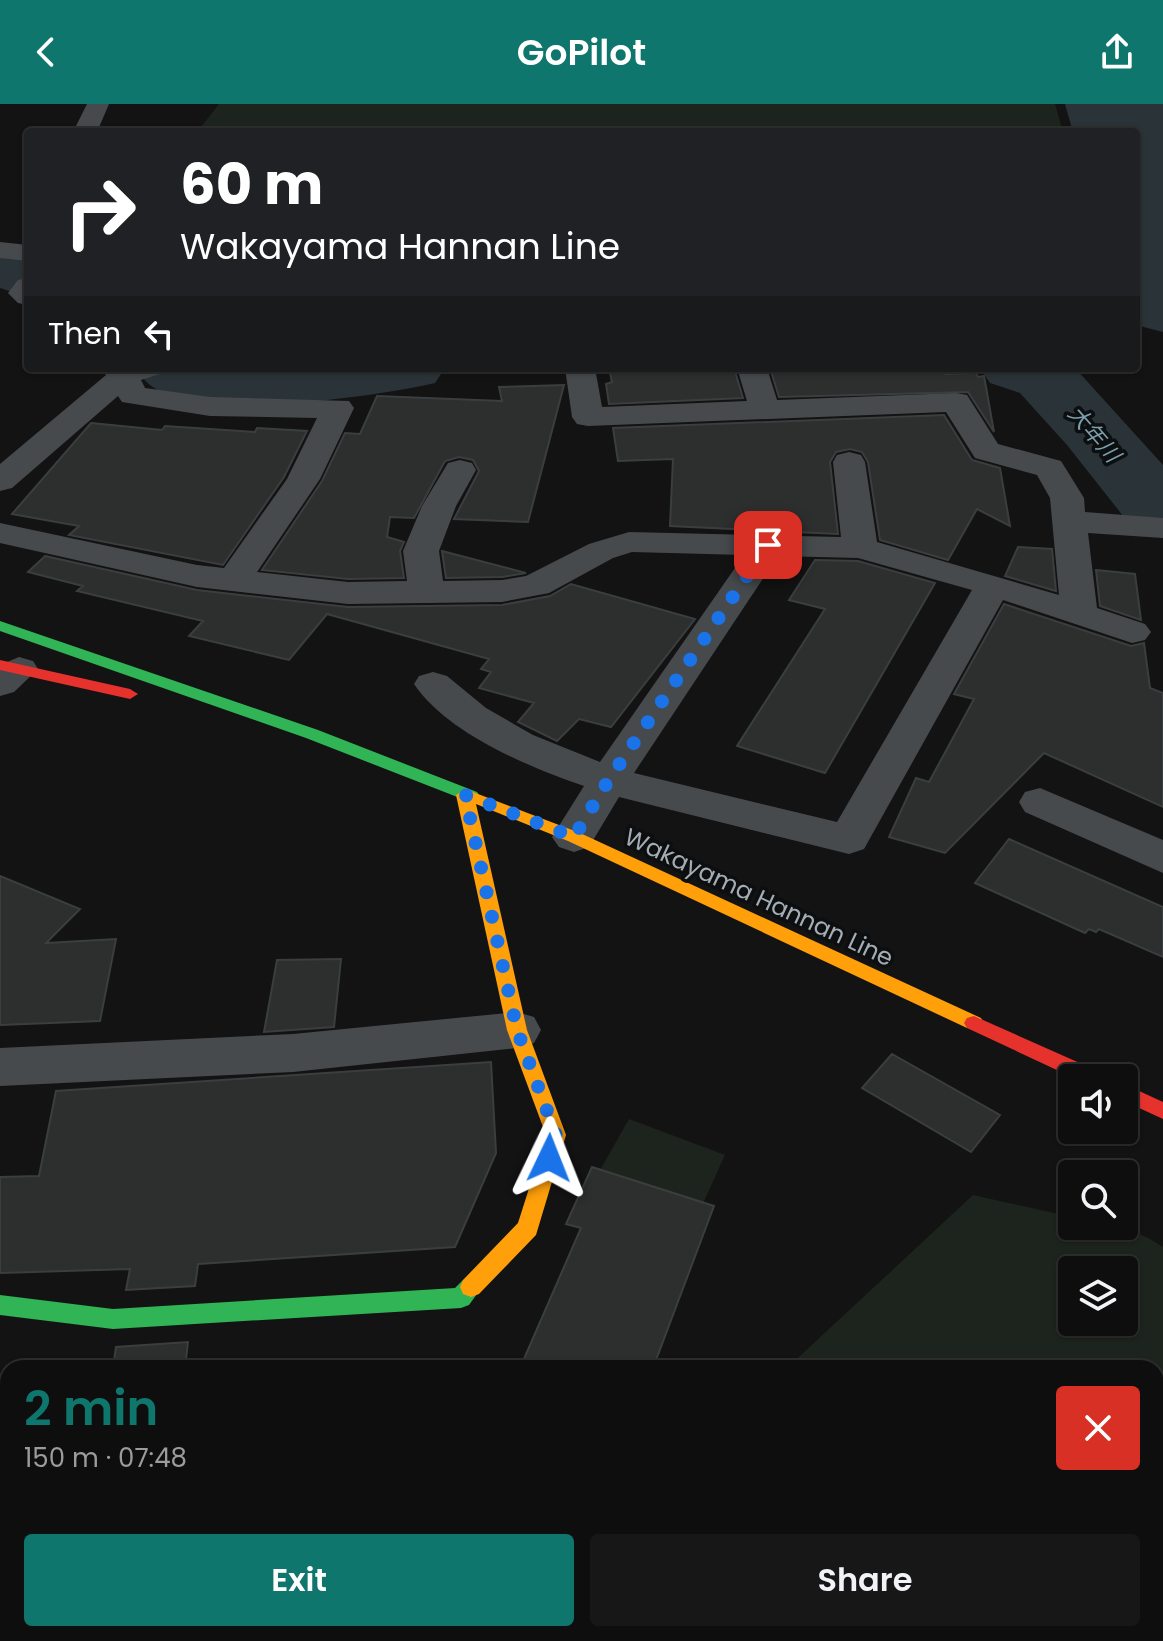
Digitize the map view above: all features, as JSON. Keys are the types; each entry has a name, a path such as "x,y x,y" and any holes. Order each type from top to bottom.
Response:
{"main road":[{"name":"Wakayama Hannan Line","path":"0,626 312,734 574,837 1063,1064"},
{"name":"Wakayama Hannan Line","path":"6,673 150,698 312,734"},
{"path":"0,1305 113,1319 461,1298 528,1228 556,1135 517,1030 465,795"}],"street":[{"path":"87,128 98,104"},
{"path":"0,250 24,253"},
{"path":"0,481 127,372"},
{"path":"129,372 133,395 179,405 248,410 338,408 303,479 233,581"},
{"path":"581,372 588,417 956,402 986,451 1049,468 1067,498 1079,614"},
{"path":"753,372 765,410"},
{"path":"849,462 860,548"},
{"path":"426,590 421,551 439,506 460,470"},
{"path":"1069,521 1157,528"},
{"path":"0,533 197,576 348,593 502,591 536,585 601,551 629,542 860,548 993,585 1079,614 1149,645"},
{"path":"574,837 608,781 768,545"},
{"path":"433,684 444,696 514,744 608,781 849,839 993,585"},
{"path":"1040,802 1163,858"},
{"path":"0,1067 293,1053 517,1030"}],"shaded area":[{"path":"219,104 1055,104 1062,128 200,128"},
{"path":"1065,104 1163,104 1163,332 1140,326 1140,128 1072,128"},
{"path":"629,1119 725,1155 700,1210 595,1179"},
{"path":"973,1195 1058,1214 1058,1240 1138,1240 1138,1233 1163,1247 1163,1360 796,1360"}],"building":[{"path":"610,372 735,372 743,398 609,404 606,384 612,382"},
{"path":"771,372 976,373 978,377 984,376 994,432 968,392 779,397"},
{"path":"564,385 528,522 454,519 479,471 473,460 459,457 445,461 414,518 390,517 387,537 404,542 400,551 404,578 348,579 262,570 322,481 345,433 360,434 377,396 502,401 499,387"},
{"path":"944,415 972,460 1000,468 1010,526 977,509 948,560 880,540 868,462 862,452 850,449 836,452 830,462 838,534 670,526 673,459 618,461 613,428"},
{"path":"91,423 162,430 165,426 255,432 257,428 307,431 284,477 223,565 69,535 79,526 12,514"},
{"path":"1018,547 1052,549 1056,591 1005,576"},
{"path":"442,551 526,573 502,577 446,578"},
{"path":"45,556 197,590 348,607 502,605 550,596 571,584 695,619 611,727 579,719 557,741 518,722 534,703 479,688 491,672 481,669 489,659 327,614 289,660 189,636 203,621 77,591 83,586 28,572"},
{"path":"815,560 858,561 935,583 825,773 737,746 825,609 789,600"},
{"path":"1096,570 1135,574 1141,620 1100,606"},
{"path":"1004,604 1131,646 1144,643 1150,688 1163,693 1163,807 1044,753 945,853 889,837 916,778 929,782 974,699 954,694"},
{"path":"1009,839 1163,907 1163,957 1099,929 1096,932 1089,929 1085,933 975,883"},
{"path":"0,876 80,909 46,943 116,939 100,1021 0,1025"},
{"path":"341,959 334,1027 264,1032 277,960"},
{"path":"892,1054 1000,1115 971,1152 862,1088"},
{"path":"491,1062 496,1153 455,1247 198,1264 195,1286 126,1290 130,1269 0,1273 0,1177 39,1176 56,1091"},
{"path":"592,1167 714,1206 656,1360 523,1360 581,1228 566,1224"},
{"path":"188,1342 186,1360 114,1360 116,1347"}],"waterway":[{"name":"大年川","path":"0,268 24,276"},
{"name":"大年川","path":"177,372 192,380 265,384 374,372"},
{"name":"大年川","path":"1027,372 1045,378 1093,429 1163,514"}],"traffic: fast":[{"path":"0,626 312,734 471,796"},
{"path":"0,1305 113,1319 461,1298 471,1287"}],"traffic: slow":[{"path":"465,795 517,1030 556,1135 528,1228 471,1287"},
{"path":"471,796 574,837 974,1023"}],"traffic: jam":[{"path":"0,665 130,694"},
{"path":"974,1023 1063,1064"},
{"path":"1138,1099 1163,1111"}],"route":[{"path":"549,1158 556,1135 517,1030 465,795 574,837 608,781 768,545"}]}
